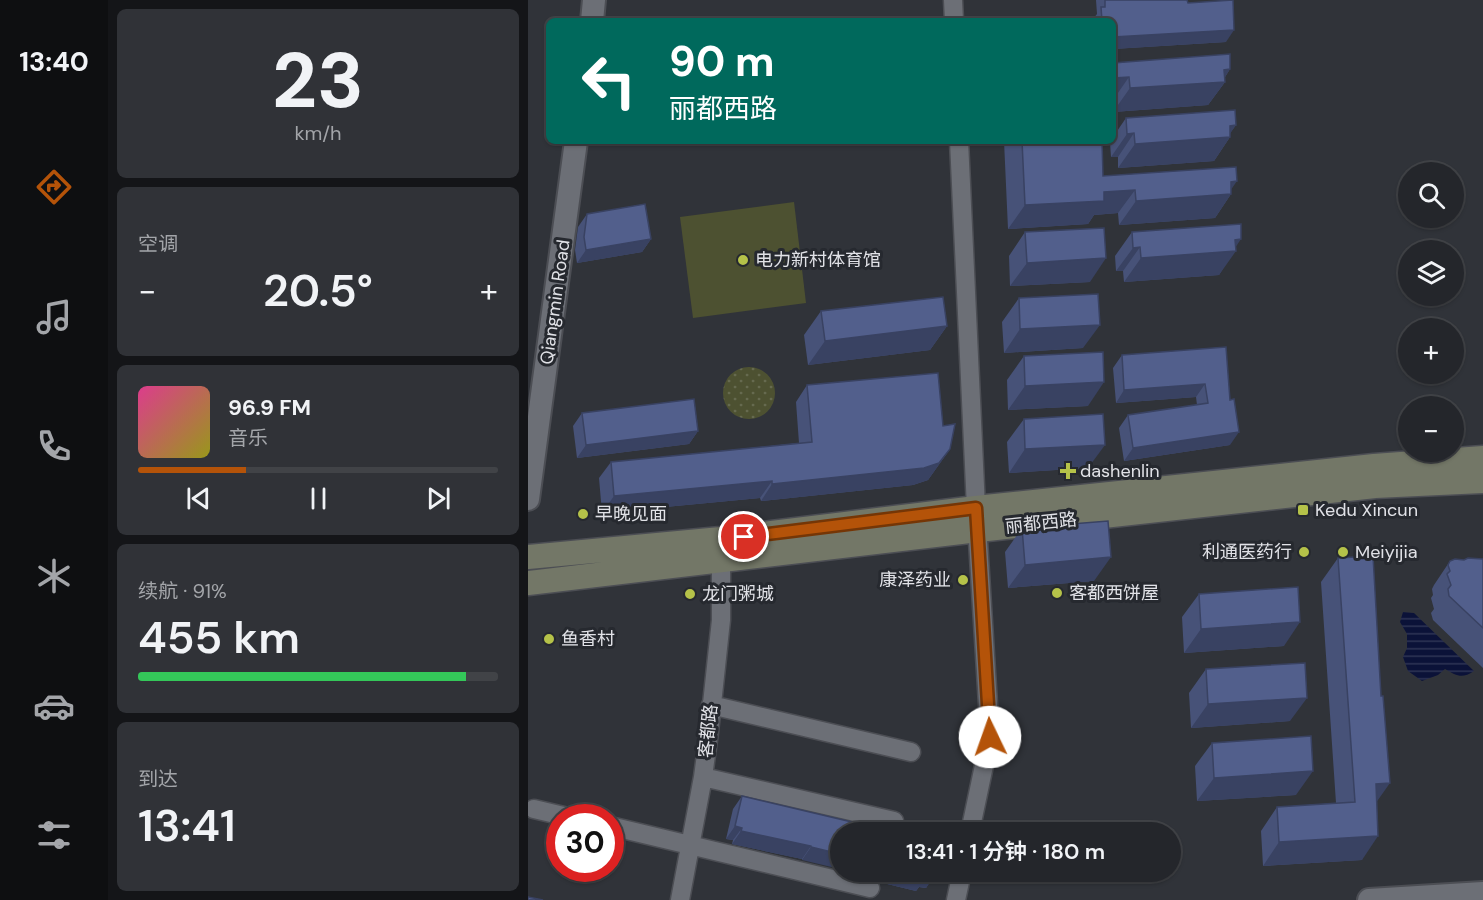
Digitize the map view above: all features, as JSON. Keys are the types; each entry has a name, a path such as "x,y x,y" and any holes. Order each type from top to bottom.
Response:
{"main road":[{"name":"丽都西路","path":"528,583 721,560 977,519 1374,466 1483,458"},
{"name":"丽都西路","path":"528,557 721,539 1375,486 1483,481"}],"street":[{"path":"591,18 594,0"},
{"path":"953,0 954,18"},
{"name":"Qiangmin Road","path":"528,499 576,144"},
{"path":"959,144 990,737 972,822"},
{"name":"客都路","path":"680,900 703,777 721,620 721,560"},
{"path":"711,705 911,752"},
{"path":"703,777 894,821"},
{"path":"534,809 546,812"},
{"path":"624,829 870,888"},
{"path":"956,900 960,882"},
{"path":"1369,900 1483,893"}],"green space":[{"name":"电力新村体育馆","path":"794,202 806,303 693,318 680,217"},
{"path":"744,367 754,367 768,374 775,393 768,412 754,419 744,419 734,415 727,408 723,398 723,388 727,378 734,371"}],"shaded area":[{"path":"1403,612 1414,613 1474,671 1459,676 1445,669 1438,675 1422,681 1408,671 1403,657 1407,648 1407,634 1400,622"}],"building":[{"path":"1105,0 1187,0 1188,3 1233,0 1234,30 1116,37 1116,18 1102,18 1101,7 1105,7"},
{"path":"1230,54 1230,69 1224,70 1225,82 1130,88 1129,77 1116,78 1116,63"},
{"path":"1235,110 1236,125 1230,126 1230,137 1135,144 1134,133 1127,134 1126,118"},
{"path":"1022,144 1102,144 1103,176 1236,167 1237,181 1231,182 1231,194 1136,201 1135,190 1104,192 1104,201 1025,205"},
{"path":"645,204 651,239 586,250 584,237 587,214"},
{"path":"1241,224 1241,239 1235,240 1236,251 1141,258 1140,247 1133,248 1132,232"},
{"path":"1104,228 1106,258 1027,263 1025,232"},
{"path":"1098,294 1100,325 1020,329 1019,298"},
{"path":"943,297 947,326 825,341 821,311"},
{"path":"1226,347 1230,400 1234,399 1239,432 1133,448 1128,415 1208,403 1205,384 1124,390 1122,355"},
{"path":"1103,352 1104,382 1025,386 1024,356"},
{"path":"938,373 943,426 955,424 950,449 939,463 924,468 772,484 772,481 614,496 611,462 812,442 807,385"},
{"path":"694,399 698,431 586,445 582,413"},
{"path":"1103,414 1105,445 1025,449 1024,419"},
{"path":"1108,521 1111,557 1025,565 1022,528"},
{"path":"1373,556 1381,696 1383,696 1390,783 1376,784 1378,836 1279,842 1277,807 1355,802 1338,558"},
{"path":"1468,558 1483,559 1483,628 1449,596 1448,589 1451,585 1447,574 1450,571 1448,565 1450,561"},
{"path":"1298,587 1300,622 1201,629 1199,594"},
{"path":"1305,663 1307,698 1208,704 1206,669"},
{"path":"1311,736 1313,771 1214,778 1212,743"},
{"path":"742,796 852,822 830,822 830,852 741,831 742,828 735,826"}],"place":[{"name":"电力新村体育馆","path":"743,260"},
{"name":"dashenlin","path":"1068,471"},
{"name":"Kedu Xincun","path":"1303,510"},
{"name":"早晚见面","path":"583,514"},
{"name":"利通医药行","path":"1304,552"},
{"name":"Meiyijia","path":"1343,552"},
{"name":"康泽药业","path":"963,580"},
{"name":"客都西饼屋","path":"1057,593"},
{"name":"龙门粥城","path":"690,594"},
{"name":"鱼香村","path":"549,639"}],"route":[{"path":"744,537 976,508 990,737"}]}
